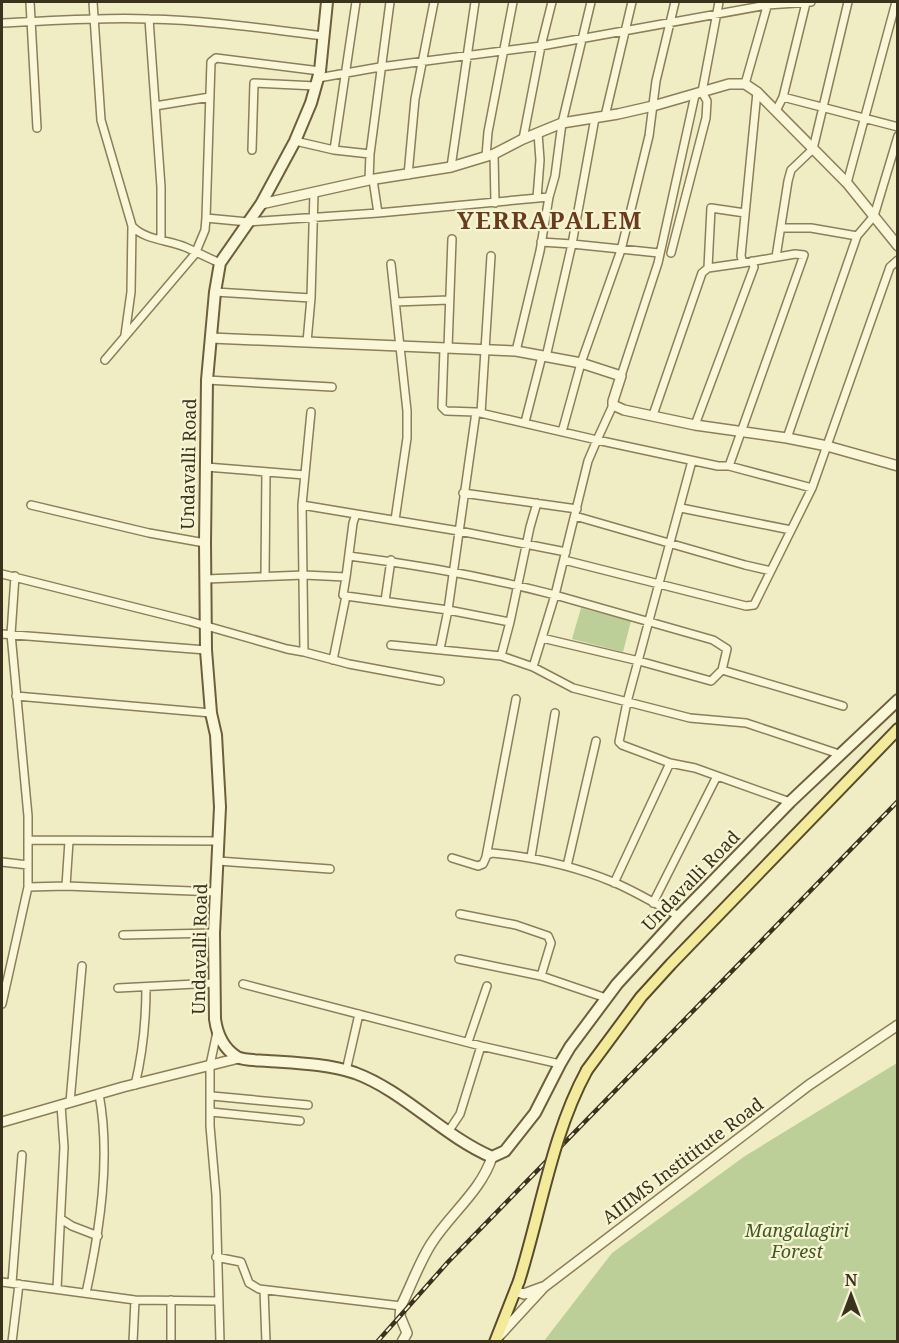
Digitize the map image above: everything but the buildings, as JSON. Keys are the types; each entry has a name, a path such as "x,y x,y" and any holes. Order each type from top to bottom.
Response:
{"main road":[{"name":"Undavalli Road","path":"239,1058 223,1043 214,1019 218,775 216,735 211,713 206,650 205,543 207,380 214,292 220,263 261,204 295,141 311,103 318,78 324,36 325,2"},
{"name":"Undavalli Road","path":"492,1157 505,1151 535,1113 560,1064 606,998 679,916 790,802 897,700"},
{"path":"497,1339 533,1236 564,1120 587,1070 634,1006 670,964 897,729"},
{"path":"239,1058 322,1066 346,1071 380,1085 472,1149 492,1157"}],"street":[{"path":"30,2 37,128"},
{"path":"93,2 101,120 132,226 131,292 125,335"},
{"path":"334,150 356,2"},
{"path":"378,213 371,180 369,154 390,2"},
{"path":"408,175 415,99 434,2"},
{"path":"451,167 465,57 475,2"},
{"path":"495,203 488,132 513,2"},
{"path":"523,139 552,2"},
{"path":"516,351 542,242 549,197 555,176 562,123 591,2"},
{"path":"525,422 572,244 600,117 632,2"},
{"path":"562,432 581,363 621,250 649,136 656,81 675,2"},
{"path":"533,667 555,595 588,460 613,405 658,263 699,93 718,2"},
{"path":"252,150 254,83 318,78 380,67 503,52 669,24 767,3 808,2 783,96 776,111"},
{"path":"776,257 791,170 813,149 848,2"},
{"path":"847,183 896,2"},
{"path":"745,84 767,3"},
{"path":"2,23 95,18 149,19 206,22 324,36"},
{"path":"149,19 162,215 161,240"},
{"path":"105,360 195,254 205,230 211,62 214,58 318,78"},
{"path":"261,204 371,180 451,167 490,155 562,123 653,106 729,84 745,84 757,92 847,183 897,246"},
{"path":"695,425 754,267 741,256 757,92"},
{"path":"670,253 708,107 699,93"},
{"path":"783,96 897,127"},
{"path":"155,106 210,97"},
{"path":"537,198 540,160 538,133"},
{"path":"787,438 857,236 874,216 897,136"},
{"path":"295,141 334,150 369,154"},
{"path":"307,342 311,298 314,193"},
{"path":"206,218 248,222 549,197"},
{"path":"708,268 711,208 746,213"},
{"path":"132,226 140,233 188,248 195,254 220,263"},
{"path":"781,228 811,228 857,236"},
{"path":"452,239 442,408 446,411 478,412 597,441 718,466 729,466 812,488"},
{"path":"542,242 659,254"},
{"path":"653,415 702,273 708,268 801,253 804,255 729,466"},
{"path":"441,649 486,350 491,256"},
{"path":"564,560 750,607 754,605 812,488 890,267 897,260"},
{"path":"391,264 405,383 407,438 395,520"},
{"path":"214,292 311,298"},
{"path":"395,302 449,300"},
{"path":"211,338 516,351 581,363 621,376"},
{"path":"207,380 332,387"},
{"path":"613,405 624,410 695,425 827,446 897,466"},
{"path":"304,652 302,505 311,412"},
{"path":"692,461 627,702 619,738 620,744 670,763 717,776 790,802"},
{"path":"206,467 305,476"},
{"path":"265,576 266,472"},
{"path":"463,493 537,503 576,512 671,544 771,571"},
{"path":"501,656 537,503"},
{"path":"31,505 149,533 205,543"},
{"path":"302,505 459,531 566,552"},
{"path":"681,508 791,530"},
{"path":"333,660 346,596 343,591 350,556 352,523 356,514"},
{"path":"350,556 391,560 517,585 713,640 727,649 722,670 711,681 542,638"},
{"path":"385,601 391,560"},
{"path":"2,574 287,649 440,681"},
{"path":"206,579 303,575 346,577"},
{"path":"2,1004 4,975 28,887 28,816 11,634 15,576"},
{"path":"346,596 448,610 510,622"},
{"path":"2,634 206,650"},
{"path":"391,645 501,656 533,667 573,688 690,718 746,723 839,754"},
{"path":"722,670 843,706"},
{"path":"16,696 211,713"},
{"path":"452,858 478,866 483,864 486,857 516,699"},
{"path":"531,857 555,713"},
{"path":"567,866 596,741"},
{"path":"614,883 670,763"},
{"path":"653,903 717,776"},
{"path":"29,840 218,840"},
{"path":"66,886 69,841"},
{"path":"486,857 492,854 531,857 567,866 614,883 679,916"},
{"path":"218,861 330,869"},
{"path":"2,862 28,865"},
{"path":"28,887 66,886 217,892"},
{"path":"460,914 516,926 548,936 551,943 541,976"},
{"path":"123,935 214,933"},
{"path":"459,959 541,976 606,998"},
{"path":"57,1289 65,1103 82,966"},
{"path":"118,988 215,983"},
{"path":"243,984 560,1064"},
{"path":"468,1042 487,986"},
{"path":"135,1084 142,1056 146,1020 146,987"},
{"path":"346,1071 360,1014"},
{"name":"AIIIMS Instititute Road","path":"497,1339 544,1287 809,1085 897,1025"},
{"path":"217,1032 210,1065 212,1096 210,1126 216,1195 220,1341"},
{"path":"448,1132 460,1114 482,1046"},
{"path":"2,1122 135,1084 239,1058"},
{"path":"86,1293 98,1236 104,1140 99,1094"},
{"path":"212,1096 308,1105"},
{"path":"211,1112 300,1121"},
{"path":"12,1341 22,1155"},
{"path":"402,1341 407,1333 400,1316 401,1306 431,1244 488,1170 492,1157"},
{"path":"61,1219 98,1236"},
{"path":"216,1257 241,1262 249,1283 264,1290 401,1306"},
{"path":"2,1282 135,1300 219,1301"},
{"path":"518,1284 518,1292 524,1294 544,1287"},
{"path":"264,1290 266,1341"},
{"path":"133,1341 135,1300"},
{"path":"171,1300 171,1341"}],"green space":[{"path":"581,608 631,621 623,652 572,639"},
{"name":"Mangalagiri Forest","path":"897,1063 897,1341 544,1341 612,1253 745,1156"}],"railway":[{"path":"377,1342 448,1262 898,801"}],"district":[{"name":"YERRAPALEM","path":"550,221"}]}
